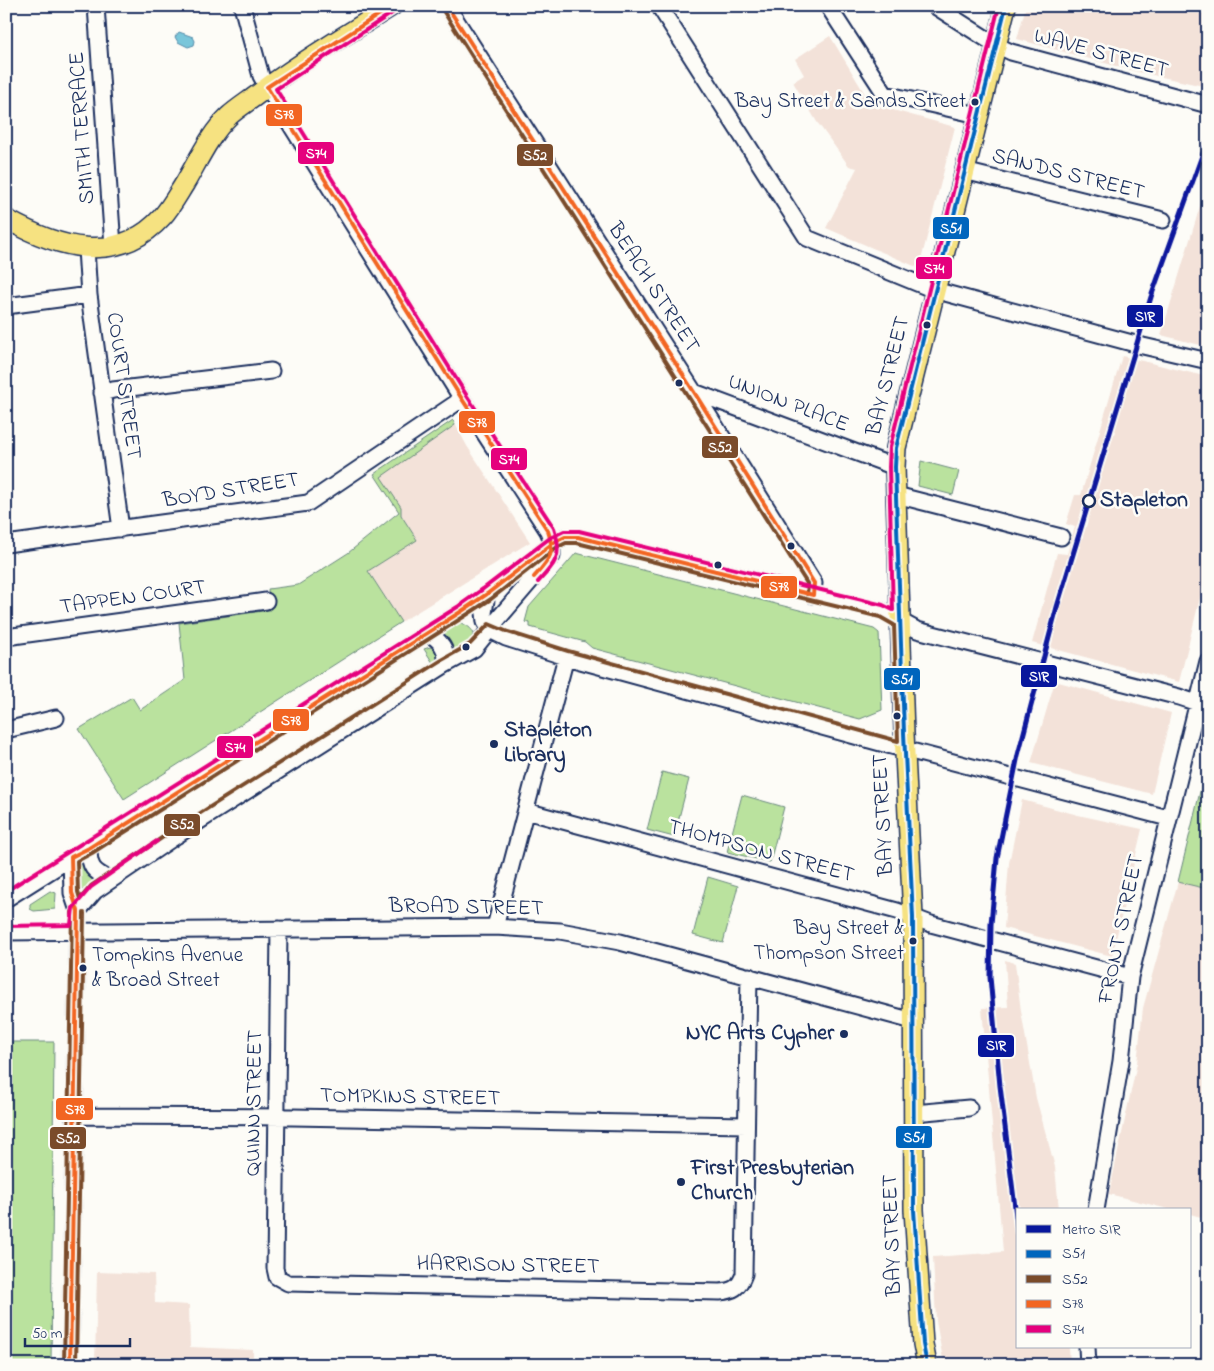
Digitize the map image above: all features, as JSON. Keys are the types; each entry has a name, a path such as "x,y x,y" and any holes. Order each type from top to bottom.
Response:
{"main road":[{"path":"6,219 27,230 66,245 86,248 114,246 139,235 161,218 221,125 235,111 267,87 392,6"},
{"name":"BAY STREET","path":"927,1365 923,1344 914,1210 913,917 900,621 896,448 1006,6"}],"street":[{"name":"SMITH TERRACE","path":"96,6 114,246"},
{"path":"78,911 95,890 176,836 445,665 474,649 498,618 552,556 553,543 548,531 462,399 267,87 261,76 242,6"},
{"name":"BEACH STREET","path":"447,6 814,583 813,595"},
{"path":"658,6 808,238 934,290 1144,346 1208,361"},
{"name":"SANDS STREET","path":"828,6 885,94 978,116"},
{"name":"WAVE STREET","path":"935,6 1011,52 1208,105"},
{"name":"SANDS STREET","path":"964,171 1163,220"},
{"name":"COURT STREET","path":"86,248 89,295 121,529"},
{"path":"6,306 89,295"},
{"path":"102,393 113,390 271,371"},
{"name":"UNION PLACE","path":"694,392 895,467"},
{"name":"BOYD STREET","path":"6,544 308,503 462,399"},
{"path":"896,495 1061,537"},
{"path":"6,899 488,594 553,543 565,537 578,537 882,612 916,630 1197,703"},
{"path":"488,594 484,613 485,622 490,630 506,638 566,657 1168,818"},
{"name":"TAPPEN COURT","path":"6,637 266,601"},
{"path":"427,633 436,638 445,651 447,659 445,665"},
{"path":"495,927 566,657"},
{"name":"FRONT STREET","path":"1096,1208 1121,1061 1130,977 1208,661"},
{"path":"6,730 56,718"},
{"name":"THOMPSON STREET","path":"526,811 897,911 931,924 1130,977"},
{"path":"89,848 89,862 97,873 110,880"},
{"path":"70,1365 78,911 72,893 71,857"},
{"name":"BROAD STREET","path":"6,932 495,927 560,931 620,942 913,1021"},
{"name":"QUINN STREET","path":"278,1277 275,1268 279,929"},
{"path":"746,1125 749,976"},
{"path":"914,1113 968,1108"},
{"name":"TOMPKINS STREET","path":"74,1116 276,1117 746,1125"},
{"name":"HARRISON STREET","path":"278,1277 282,1281 292,1283 730,1291 737,1287 744,1274 746,1125"},
{"path":"1087,1348 1088,1365"}],"shaded area":[{"path":"1026,6 1208,6 1208,87 1134,71 1017,39"},
{"path":"830,36 871,104 955,127 919,268 826,228 857,168 849,166 817,122 793,82 804,75 795,59"},
{"path":"1208,180 1208,347 1161,335"},
{"path":"1122,356 1208,377 1208,566 1179,682 1032,643 1057,553 1067,554 1075,527 1066,524 1075,495 1081,495"},
{"path":"453,420 467,446 530,542 401,622 368,571 417,540 374,474"},
{"path":"1055,681 1171,713 1152,794 1031,763"},
{"path":"1022,800 1142,829 1112,956 1004,928 1009,863"},
{"path":"1178,882 1208,889 1208,1219 1192,1215 1192,1208 1164,1208 1109,1194 1137,1063 1143,1008"},
{"path":"1005,960 1015,963 1036,1098 1055,1167 1059,1208 1016,1208 1016,1348 1069,1348 1070,1365 944,1365 936,1321 933,1257 1003,1252 982,1008 1008,1007"},
{"path":"97,1272 154,1274 155,1303 189,1305 190,1347 253,1350 253,1365 95,1365"}],"green space":[{"path":"453,420 455,425 381,477 401,507 401,515 417,540 368,571 401,622 124,799 79,729 132,697 140,710 185,680 179,623 270,610 268,589 298,585 348,553 399,512 374,474"},
{"path":"921,461 959,471 953,495 918,486"},
{"path":"576,553 874,629 879,633 882,710 860,719 592,648 585,642 530,627 530,623 525,622 529,607"},
{"path":"460,623 471,629 474,638 468,645 453,653 441,634 455,624"},
{"path":"430,647 437,654 437,658 433,663 424,649"},
{"path":"1208,759 1208,889 1178,882"},
{"path":"662,772 689,779 674,837 647,830"},
{"path":"742,795 784,807 770,862 727,852"},
{"path":"79,864 83,865 94,880 92,884 78,893"},
{"path":"708,877 738,886 723,943 693,935"},
{"path":"50,891 56,893 55,909 34,911 30,909 30,904"},
{"path":"6,1042 54,1042 51,1365 6,1365"}],"water":[{"path":"179,32 193,37 194,45 188,47 178,42 175,37"}],"metro line":[{"name":"SIR","path":"1016,1216 1000,1086 990,977 991,924 997,858 1018,755 1057,607 1151,297 1208,139"}],"transit line":[{"name":"S78","path":"392,6 267,87 462,399 548,531 551,546 550,556 534,577"},
{"name":"S78","path":"70,1365 78,911 72,893 71,857 89,848 462,611 553,543 565,537 578,537 813,595 814,583 447,6"},
{"name":"S74","path":"6,891 459,606 550,538 564,531 579,531 883,605 893,610 890,447 999,6"},
{"name":"S51","path":"927,1365 923,1344 914,1210 913,917 904,733 895,467 896,448 1006,6"},
{"name":"S52","path":"442,9 808,585 807,594"},
{"name":"S74","path":"395,11 276,89 467,396 554,528 558,552 553,564 538,582"},
{"name":"S52","path":"566,543 577,543 880,617 894,625 898,741 568,651 489,624 470,644 172,831 91,886 80,899 77,861 465,616 491,599 556,548 566,543"},
{"name":"S74","path":"6,926 71,925 73,908 91,887 157,841"},
{"name":"S52","path":"64,1365 72,912"},
{"name":"S52","path":"76,1365 84,913"}],"place":[{"name":"Bay Street & Sands Street","path":"975,102"},
{"name":"Stapleton","path":"1089,501"},
{"name":"Stapleton Library","path":"494,744"},
{"name":"Bay Street & Thompson Street","path":"913,941"},
{"name":"Tompkins Avenue & Broad Street","path":"83,968"},
{"name":"NYC Arts Cypher","path":"844,1034"},
{"name":"First Presbyterian Church","path":"681,1182"}]}
